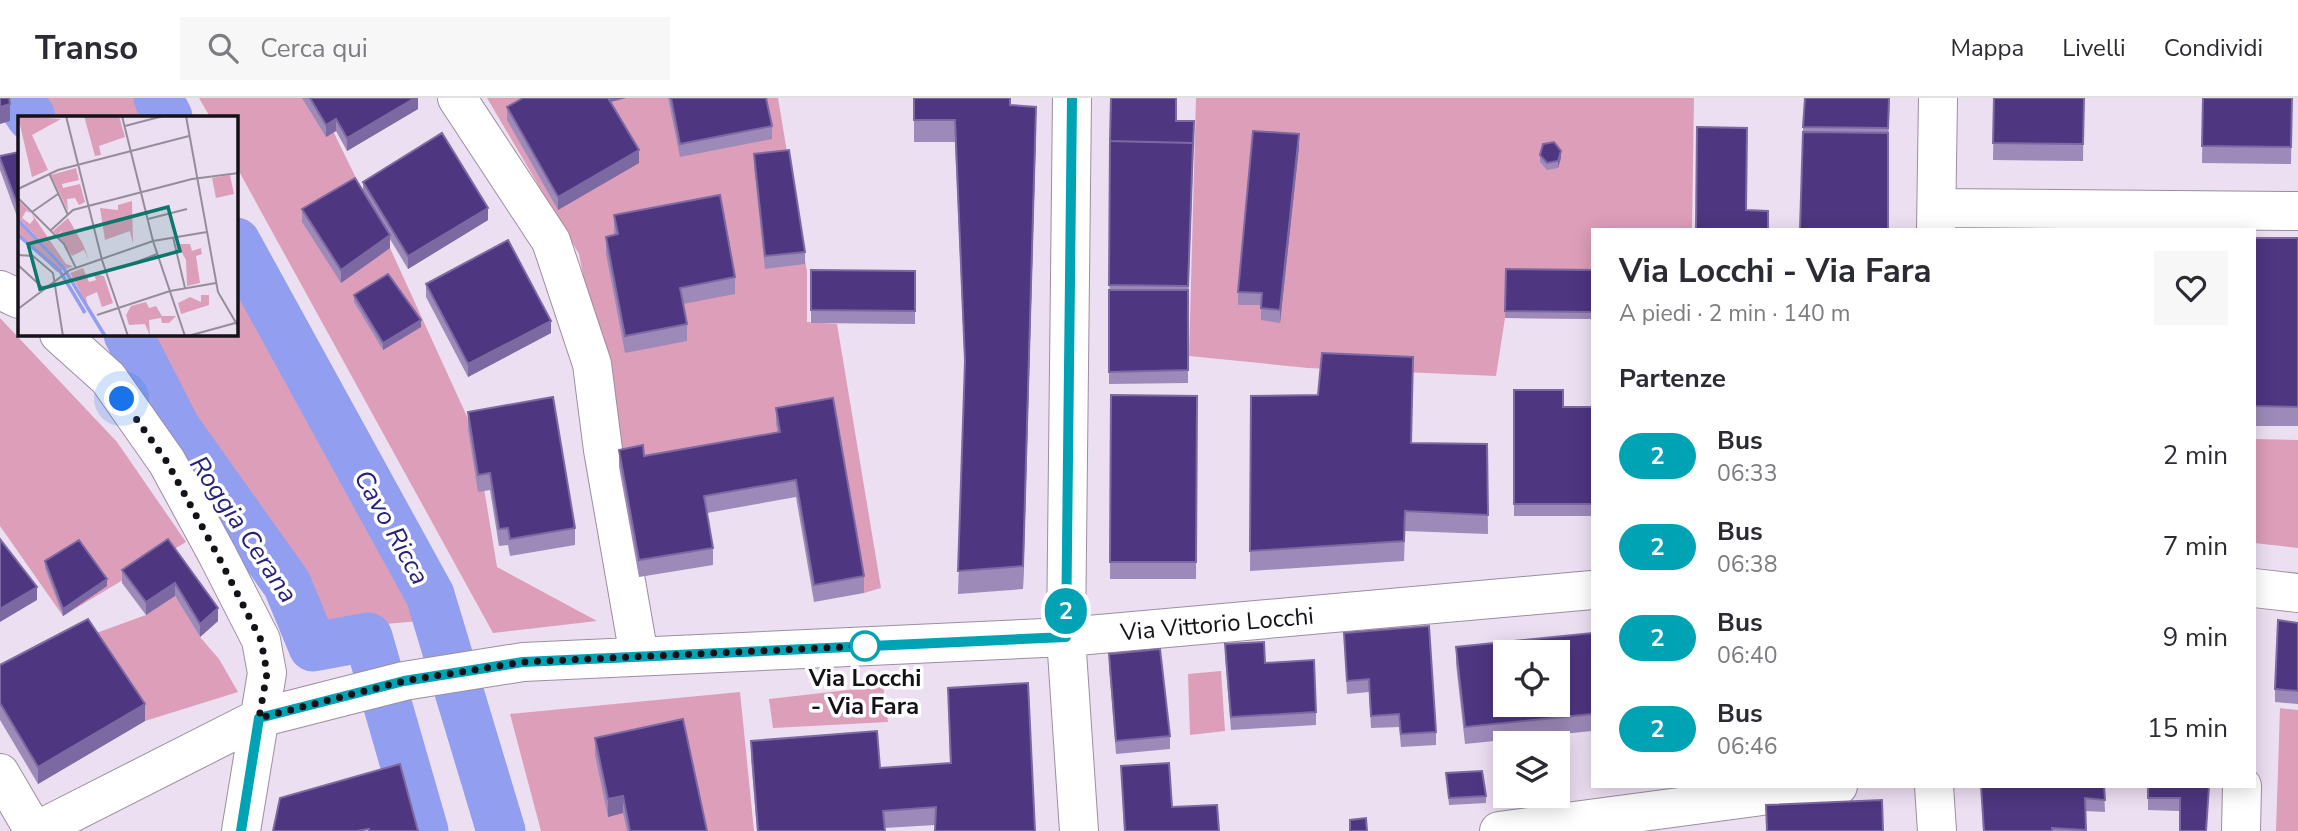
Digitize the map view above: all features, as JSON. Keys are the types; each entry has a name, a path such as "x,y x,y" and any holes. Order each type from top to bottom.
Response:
{"street":[{"path":"457,98 551,242 592,363 603,450 639,656"},
{"path":"1072,98 1066,637 1079,831"},
{"path":"1938,98 1937,218 2298,211"},
{"path":"0,290 18,299"},
{"path":"61,336 108,378 167,462 261,640 267,673 241,831"},
{"path":"2256,588 2298,593"},
{"name":"Via Vittorio Locchi","path":"35,831 259,718 409,680 523,662 1066,637 1591,590"},
{"path":"0,773 35,831"},
{"path":"1499,831 1823,788"},
{"path":"1934,788 1937,831"},
{"path":"2241,831 2242,788"}],"shaded area":[{"path":"43,98 135,98 144,116 51,116"},
{"path":"199,98 317,98 390,248 475,434 497,567 597,621 493,633 238,170 238,116 209,116"},
{"path":"487,98 778,98 807,272 807,322 837,324 881,588 864,593 833,415 780,449 619,467 579,254"},
{"path":"1196,98 1694,98 1692,228 1591,228 1591,319 1505,318 1496,376 1308,368 1189,356"},
{"path":"238,290 420,621 373,625 319,637 294,582 192,422 144,336 238,336"},
{"path":"0,318 117,442 186,542 63,616 0,526"},
{"path":"2256,439 2298,440 2298,548 2256,543"},
{"path":"175,596 200,637 219,659 238,692 145,721 88,636 146,615"},
{"path":"1221,671 1225,731 1190,735 1188,674"},
{"path":"883,686 888,722 773,728 769,699"},
{"path":"740,692 754,831 541,831 510,714"},
{"path":"2280,708 2298,710 2298,831 2276,831"}],"building":[{"path":"0,98 9,98 10,104 0,107"},
{"path":"310,98 415,98 347,138 336,119 326,125"},
{"path":"523,98 608,98 639,150 558,197 507,107"},
{"path":"671,98 766,98 772,126 680,144"},
{"path":"914,98 1010,98 1010,105 1036,107 1023,566 958,571 965,361 955,120 914,120"},
{"path":"1111,98 1176,98 1176,121 1194,121 1193,148 1193,143 1110,141"},
{"path":"1805,98 1889,98 1888,128 1803,127"},
{"path":"1994,98 2084,98 2083,144 1993,143"},
{"path":"2203,98 2292,98 2291,147 2202,146"},
{"path":"1697,127 1747,128 1746,210 1768,211 1768,228 1696,228"},
{"path":"1253,131 1299,134 1280,310 1261,308 1262,293 1238,292"},
{"path":"1803,132 1888,133 1888,228 1800,228"},
{"path":"442,133 488,208 408,256 363,182"},
{"path":"1110,141 1193,143 1188,286 1109,285"},
{"path":"1554,142 1561,151 1558,161 1547,163 1540,155 1543,144"},
{"path":"789,150 805,252 765,256 754,154"},
{"path":"18,152 18,206 0,158"},
{"path":"355,178 390,235 341,270 302,209"},
{"path":"720,195 735,277 680,288 687,324 625,336 606,237 618,234 614,215"},
{"path":"2256,238 2298,238 2298,407 2256,406"},
{"path":"508,240 551,321 468,364 426,284"},
{"path":"1506,269 1591,270 1591,312 1505,311"},
{"path":"811,270 915,271 915,311 811,310"},
{"path":"388,274 421,320 383,343 354,295"},
{"path":"1109,290 1188,290 1188,370 1109,372"},
{"path":"1322,353 1413,357 1411,443 1487,444 1488,515 1405,511 1404,541 1250,551 1251,396 1318,395"},
{"path":"1514,390 1563,390 1563,407 1591,407 1591,504 1514,504"},
{"path":"1111,395 1197,396 1196,562 1110,562"},
{"path":"553,397 575,528 510,539 508,528 499,529 490,473 478,475 468,412"},
{"path":"833,398 864,576 814,585 796,480 704,496 713,548 639,560 619,450 643,445 644,456 780,432 776,408"},
{"path":"0,539 37,587 0,609"},
{"path":"168,539 218,608 200,624 175,583 146,602 122,570"},
{"path":"79,540 107,579 63,609 45,561"},
{"path":"88,619 145,704 38,767 0,703 0,665"},
{"path":"2278,620 2298,623 2298,691 2275,689"},
{"path":"1429,626 1436,732 1401,734 1399,714 1371,716 1369,679 1347,681 1344,633"},
{"path":"1591,633 1591,714 1570,716 1570,640 1524,640"},
{"path":"1264,642 1265,663 1314,660 1316,712 1231,717 1225,644"},
{"path":"1493,643 1493,717 1563,717 1465,727 1456,647"},
{"path":"1160,649 1170,736 1116,741 1109,654"},
{"path":"1028,683 1035,831 935,831 936,807 883,811 885,831 758,831 751,741 877,731 880,768 951,763 948,688"},
{"path":"683,719 707,831 630,831 623,796 608,799 595,738"},
{"path":"1169,763 1172,807 1217,805 1219,831 1125,831 1121,766"},
{"path":"400,764 418,831 273,831 280,798"},
{"path":"1482,771 1486,796 1449,798 1446,773"},
{"path":"1981,788 2104,788 2105,800 2085,798 2086,830 2052,828 2052,831 1984,831"},
{"path":"2148,788 2209,788 2206,831 2180,831 2180,798 2148,798"},
{"path":"1882,800 1883,831 1767,831 1766,805"},
{"path":"1366,818 1367,831 1350,831 1350,820"}],"waterway":[{"name":"Roggia Cerana","path":"18,98 30,116"},
{"name":"Cavo Ricca","path":"158,98 167,116"},
{"name":"Cavo Ricca","path":"238,246 430,595 501,831"},
{"name":"Roggia Cerana","path":"129,336 176,428 287,584 313,647 368,637 424,831"}],"bus line":[{"name":"2","path":"241,831 259,718 404,681 523,662 1066,637 1072,98"}],"place":[{"name":"Via Locchi - Via Fara","path":"865,646"}],"route":[{"path":"122,399 167,462 261,640 267,673 259,718 404,681 523,662 865,646"}]}
